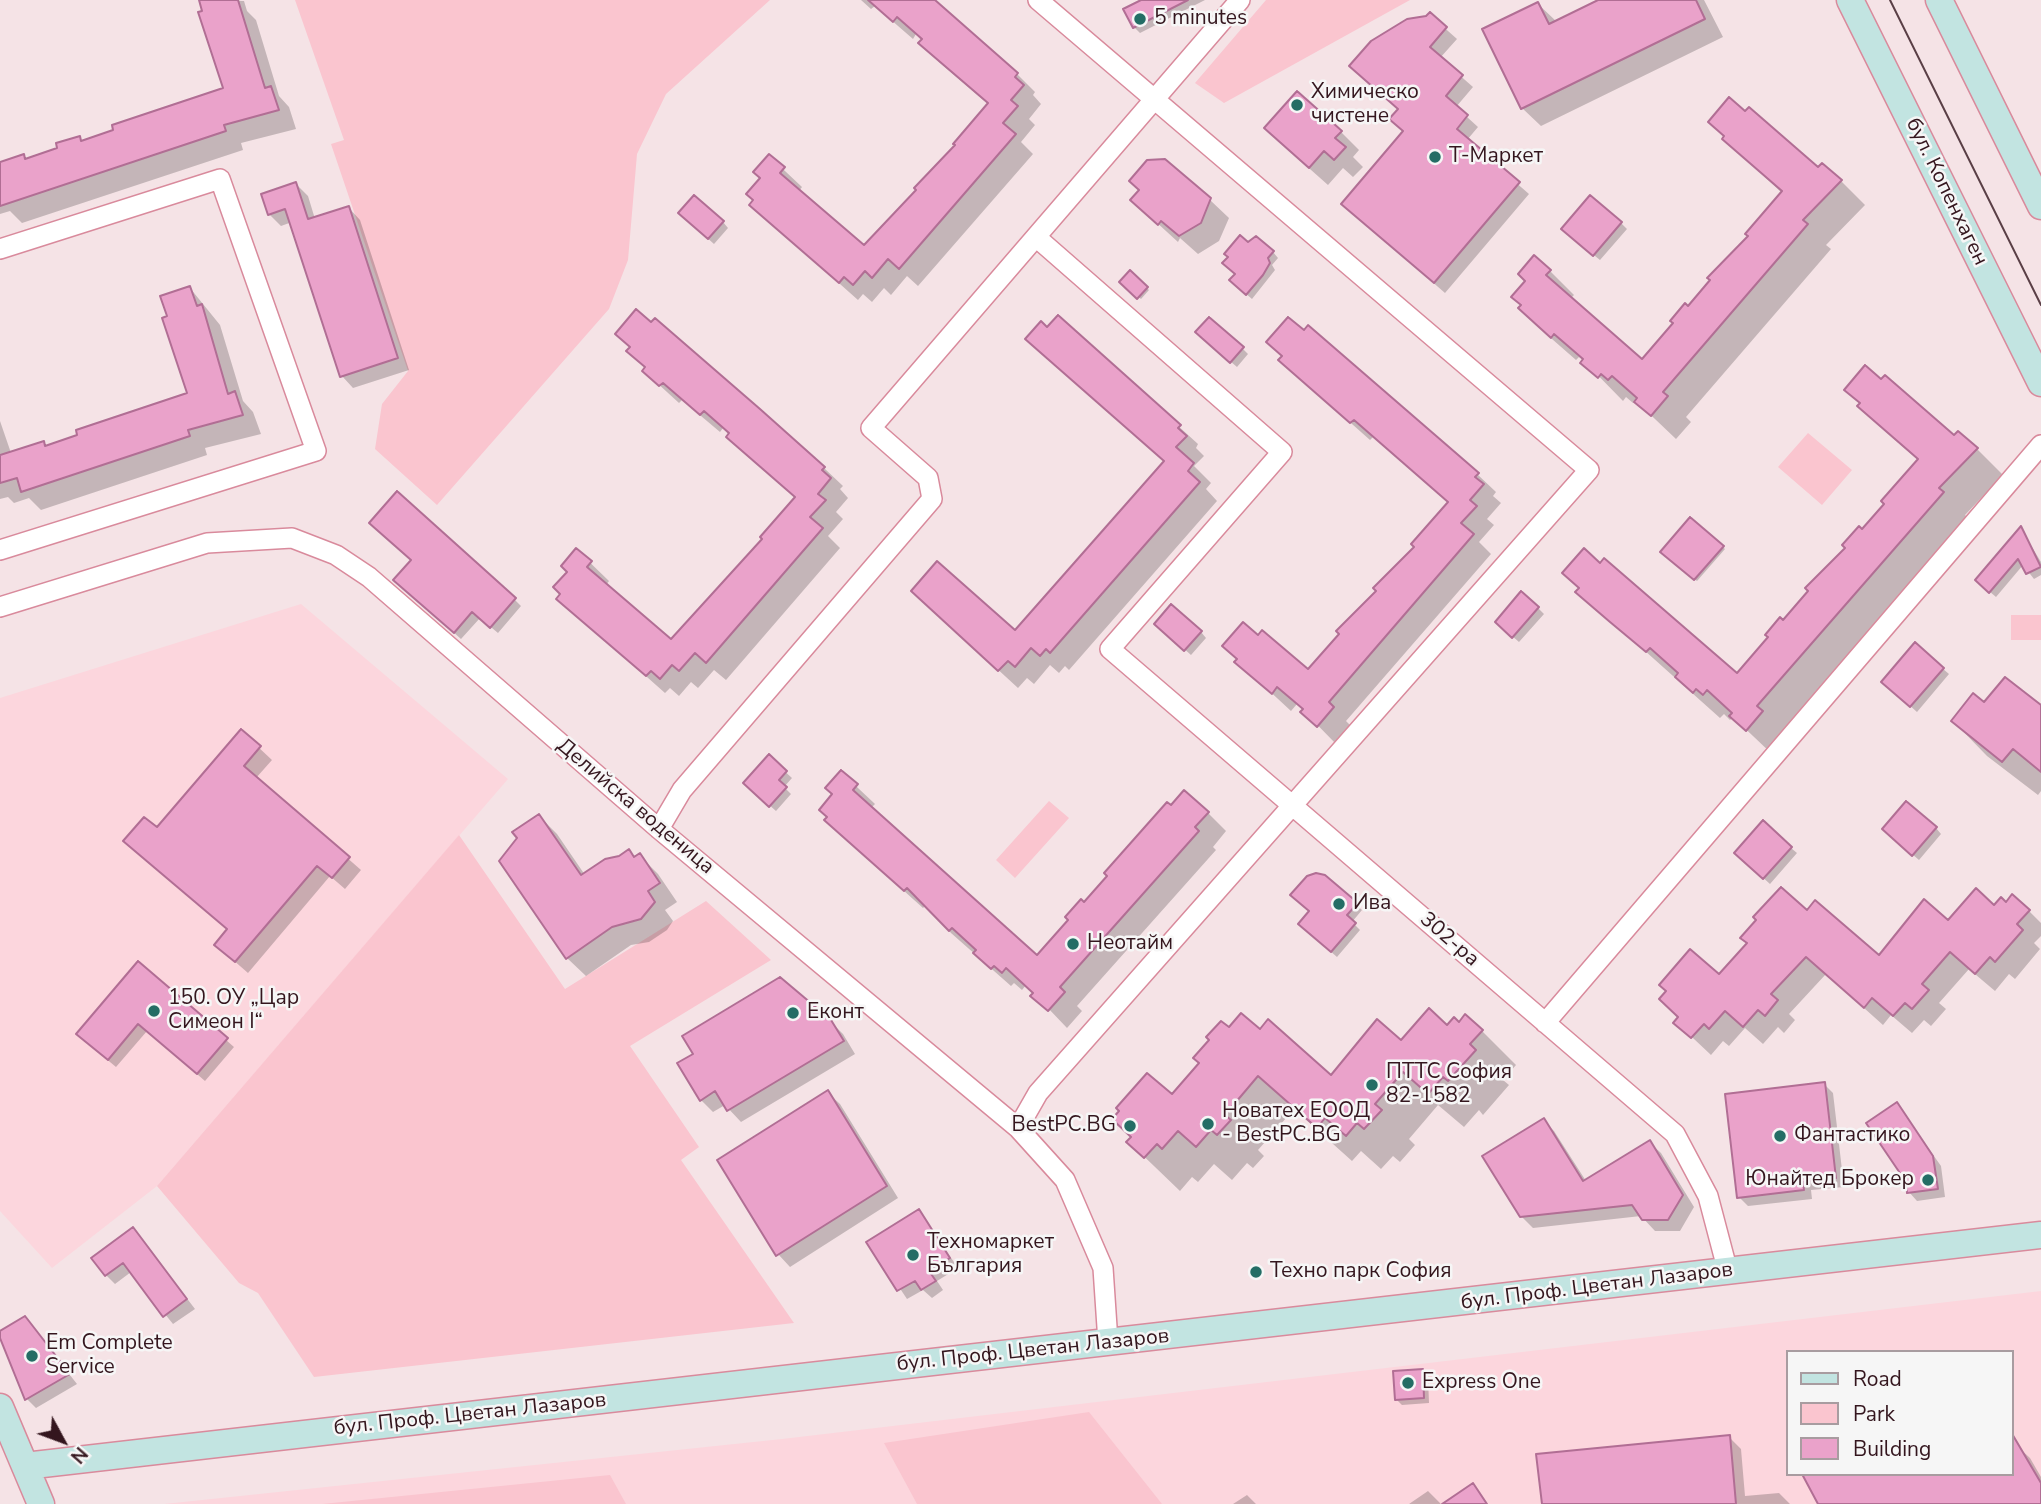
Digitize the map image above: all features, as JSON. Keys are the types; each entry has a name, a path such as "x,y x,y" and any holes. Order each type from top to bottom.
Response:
{"main road":[{"name":"бул. Копенхаген","path":"1850,0 2041,383"},
{"path":"1939,0 2041,206"},
{"name":"бул. Проф. Цветан Лазаров","path":"25,1466 2041,1236"},
{"path":"0,1407 41,1504"}],"street":[{"path":"1018,1128 1038,1093 1590,470 1038,0"},
{"path":"659,830 681,790 928,506 933,492 928,478 871,428 1240,0"},
{"path":"0,250 220,179 316,451 0,550"},
{"name":"302-ра","path":"1036,237 1282,452 1110,649 1675,1134 1708,1196 1728,1272"},
{"path":"1545,1023 2041,445"},
{"name":"Делийска воденица","path":"0,607 207,543 292,538 337,555 369,578 659,830 1018,1128 1065,1180 1103,1268 1108,1342"}],"shaded area":[{"name":"150. ОУ „Цар Симеон I“","path":"301,604 508,779 157,1186 52,1268 0,1211 0,698"},
{"path":"2041,1291 2041,1504 164,1504 782,1439"}],"green space":[{"path":"295,0 770,0 666,94 637,154 628,260 609,309 437,505 375,449 382,404 408,371 331,144 344,140"},
{"path":"1266,0 1410,0 1224,103 1195,83"},
{"path":"1808,433 1852,470 1822,505 1778,467"},
{"path":"2011,615 2041,615 2041,640 2011,640"},
{"path":"1049,801 1069,818 1015,878 996,860"},
{"path":"459,835 565,989 706,901 771,960 630,1046 699,1147 681,1160 794,1323 314,1377 258,1293 239,1283 157,1186"},
{"path":"1089,1412 1162,1504 917,1504 884,1443"},
{"path":"610,1475 626,1504 322,1504"}],"building":[{"path":"199,0 238,0 265,88 271,86 279,110 224,125 226,131 0,206 0,162 24,154 25,159 57,148 56,143 80,136 81,141 113,130 112,125 223,88 198,12 202,11"},
{"path":"868,0 935,0 1018,73 1015,77 1024,85 1011,100 1018,106 1003,123 1016,134 899,269 888,259 872,278 865,271 853,285 844,277 839,283 749,205 753,200 746,194 760,178 753,172 769,154 785,167 780,173 864,245 916,190 914,188 955,145 953,144 988,103 918,43 922,39 897,17 893,22"},
{"name":"5 minutes","path":"1141,0 1188,0 1133,28 1123,9"},
{"path":"1598,0 1696,0 1705,19 1521,109 1482,29 1538,2 1549,24"},
{"name":"Т-Маркет","path":"1430,12 1447,27 1430,47 1463,75 1446,96 1468,115 1457,129 1520,182 1434,283 1341,204 1403,131 1389,119 1398,109 1349,66 1371,41 1407,19 1426,16"},
{"path":"1297,91 1342,131 1335,138 1346,147 1334,160 1324,151 1309,168 1264,128"},
{"path":"1729,97 1745,111 1749,107 1818,167 1822,163 1842,180 1803,220 1808,224 1663,392 1668,396 1651,416 1634,402 1637,398 1612,376 1608,380 1601,374 1598,378 1580,363 1583,359 1554,334 1551,338 1518,308 1521,305 1511,297 1525,281 1518,274 1534,255 1551,270 1546,275 1642,359 1673,323 1670,321 1685,303 1688,306 1710,280 1707,278 1748,236 1745,234 1782,191 1722,139 1724,136 1708,122"},
{"path":"1165,159 1211,198 1201,223 1179,236 1161,221 1158,225 1130,200 1139,190 1129,181 1147,160"},
{"path":"296,182 308,219 349,206 398,358 340,377 285,209 268,215 261,194"},
{"path":"694,195 724,221 708,239 678,213"},
{"path":"1590,195 1622,222 1593,256 1561,229"},
{"path":"1240,235 1248,242 1256,236 1274,251 1268,258 1270,263 1263,275 1246,295 1229,280 1235,274 1222,263 1228,257 1224,254"},
{"path":"1130,270 1148,287 1137,299 1119,282"},
{"path":"190,286 197,306 202,304 228,394 235,391 243,415 188,430 190,436 21,492 17,478 0,483 0,455 44,441 45,446 77,435 76,430 187,393 162,318 167,316 160,296"},
{"path":"636,309 651,322 655,318 760,409 825,467 822,470 831,478 818,494 826,500 810,517 823,528 706,663 695,653 679,671 672,665 660,679 651,671 646,676 556,599 560,594 553,587 567,572 561,566 576,548 592,561 587,567 671,639 762,539 760,537 795,497 726,437 729,433 704,411 700,415 663,383 659,386 642,371 645,367 626,351 630,347 615,334"},
{"path":"1058,315 1181,425 1178,428 1187,436 1176,447 1194,463 1188,471 1200,482 1050,653 1046,649 1040,656 1031,648 1015,667 1008,661 998,671 911,591 937,561 1015,630 1164,461 1025,339 1041,321 1047,327"},
{"path":"1209,317 1244,347 1230,363 1195,332"},
{"path":"1288,317 1304,330 1308,325 1479,473 1475,477 1484,484 1470,500 1477,506 1461,523 1474,534 1329,702 1334,707 1317,727 1300,712 1303,709 1277,687 1272,694 1234,662 1237,659 1222,646 1243,622 1258,635 1262,630 1308,669 1339,634 1336,631 1376,591 1373,588 1414,547 1411,544 1448,502 1354,420 1350,423 1278,360 1282,356 1266,342"},
{"path":"1865,365 1881,379 1885,375 1954,435 1958,431 1978,448 1939,488 1944,492 1757,706 1763,711 1746,731 1729,716 1732,713 1707,690 1703,695 1696,689 1693,693 1675,677 1678,673 1650,648 1646,652 1575,592 1579,588 1562,573 1584,548 1600,563 1604,558 1737,673 1768,637 1765,635 1780,617 1783,620 1808,591 1805,588 1845,548 1842,545 1859,526 1862,529 1884,504 1881,501 1918,459 1857,406 1860,403 1844,390"},
{"path":"397,491 516,598 490,628 472,612 454,633 393,580 411,560 369,523"},
{"path":"1690,517 1724,546 1694,580 1660,552"},
{"path":"2021,526 2041,567 2026,574 2018,559 1989,593 1975,580"},
{"path":"1521,591 1539,607 1512,638 1495,622"},
{"path":"1171,604 1202,631 1184,651 1154,624"},
{"path":"1915,642 1944,668 1910,707 1881,682"},
{"path":"2005,677 2041,705 2041,772 2013,749 2002,762 1951,721 1973,693 1984,702"},
{"path":"241,729 261,746 244,766 350,857 332,878 317,866 235,962 214,945 227,929 123,841 144,817 157,827"},
{"path":"769,754 787,771 779,780 787,787 769,807 743,783"},
{"path":"841,770 858,784 853,790 1037,955 1068,920 1065,917 1081,899 1084,902 1107,876 1104,873 1167,802 1171,805 1184,790 1209,812 1195,827 1199,831 1060,987 1065,992 1048,1011 1030,996 1033,993 1006,968 1002,973 994,966 991,969 973,953 976,950 952,928 949,931 907,888 904,891 824,820 827,817 819,810 832,794 825,788"},
{"path":"1906,801 1937,827 1912,856 1882,829"},
{"path":"539,814 581,875 605,859 619,856 629,849 634,857 640,853 660,883 648,891 655,902 641,919 612,927 566,959 499,861 517,838 512,832"},
{"path":"1763,820 1792,847 1763,879 1734,853"},
{"path":"1316,873 1325,875 1358,903 1347,915 1356,923 1331,952 1298,924 1309,911 1290,895 1307,876"},
{"path":"1781,887 1807,910 1815,900 1879,955 1924,899 1948,920 1976,888 1994,905 2001,897 2006,902 2012,894 2030,910 2017,924 2023,930 1995,962 1990,957 1975,974 1950,952 1922,984 1929,990 1912,1009 1905,1003 1893,1016 1872,998 1864,1008 1806,957 1771,994 1778,1000 1765,1016 1758,1010 1743,1027 1725,1011 1709,1029 1704,1024 1691,1038 1673,1023 1678,1017 1659,999 1666,991 1659,985 1690,949 1719,974 1747,943 1740,938 1756,920 1753,917"},
{"path":"138,961 228,1038 197,1074 138,1024 108,1060 76,1034"},
{"path":"780,977 831,1020 844,1041 727,1111 715,1091 700,1101 677,1063 693,1054 682,1036"},
{"path":"1429,1008 1447,1025 1454,1017 1459,1022 1465,1014 1483,1030 1470,1044 1476,1050 1448,1081 1443,1077 1428,1094 1403,1072 1375,1104 1382,1110 1364,1129 1357,1123 1346,1136 1325,1118 1317,1128 1258,1076 1225,1115 1231,1120 1217,1135 1211,1130 1196,1147 1178,1131 1162,1149 1157,1144 1144,1158 1126,1142 1131,1137 1112,1119 1119,1111 1116,1108 1147,1073 1172,1094 1199,1063 1193,1058 1209,1040 1206,1037 1221,1021 1229,1027 1241,1013 1260,1029 1268,1019 1331,1075 1377,1019 1401,1040"},
{"name":"Фантастико","path":"1825,1082 1836,1178 1803,1182 1804,1190 1737,1198 1725,1094"},
{"path":"828,1090 887,1186 776,1256 717,1160"},
{"path":"1897,1102 1933,1156 1938,1189 1907,1193 1906,1182 1866,1123"},
{"path":"1544,1118 1583,1181 1650,1140 1683,1195 1668,1220 1642,1220 1632,1205 1520,1217 1482,1156"},
{"path":"919,1209 950,1258 929,1271 936,1281 921,1290 915,1281 897,1291 866,1242"},
{"path":"133,1227 187,1299 163,1317 123,1263 105,1276 91,1258"},
{"name":"Em Complete Service","path":"25,1316 70,1374 25,1400 0,1338 0,1331"},
{"path":"1423,1369 1424,1398 1395,1400 1393,1371"},
{"path":"1730,1435 1736,1504 1542,1504 1536,1454"},
{"path":"2013,1435 2041,1483 2041,1504 1818,1504 1803,1476 2013,1476"},
{"path":"1473,1483 1487,1504 1442,1504"}],"tram line":[{"path":"1890,0 2041,305"}],"place":[{"name":"5 minutes","path":"1140,19"},
{"name":"Химическо чистене","path":"1297,105"},
{"name":"Т-Маркет","path":"1435,157"},
{"name":"Ива","path":"1339,904"},
{"name":"Неотайм","path":"1073,944"},
{"name":"150. ОУ „Цар Симеон I“","path":"154,1011"},
{"name":"Еконт","path":"793,1013"},
{"name":"ПТТС София 82-1582","path":"1372,1085"},
{"name":"Новатех ЕООД - BestPC.BG","path":"1208,1124"},
{"name":"BestPC.BG","path":"1130,1126"},
{"name":"Фантастико","path":"1780,1136"},
{"name":"Юнайтед Брокер","path":"1928,1180"},
{"name":"Техномаркет България","path":"913,1255"},
{"name":"Техно парк София","path":"1256,1272"},
{"name":"Em Complete Service","path":"32,1356"},
{"name":"Express One","path":"1408,1383"}]}
